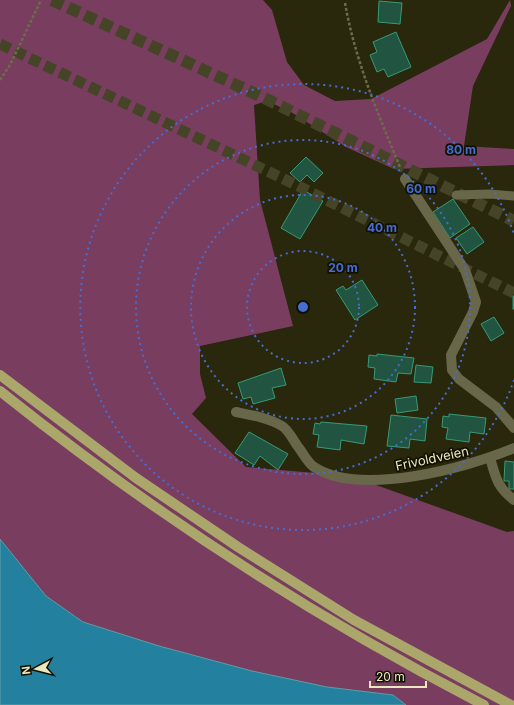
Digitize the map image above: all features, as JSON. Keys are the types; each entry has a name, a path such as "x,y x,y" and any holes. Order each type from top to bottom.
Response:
{"main road":[{"path":"0,375 136,478 238,547 354,620 511,705"},
{"path":"0,391 129,488 232,557 348,631 484,705"}],"street":[{"path":"405,179 465,270 476,302 473,312 451,355 452,370 459,379 496,407 514,428"},
{"name":"Frivoldveien","path":"236,412 260,417 283,426 313,466 330,474 353,478 384,480 413,478 490,458 514,448"},
{"path":"490,458 496,479 503,491 514,500"}],"lane":[{"path":"456,195 483,194 514,196"}],"path":[{"path":"0,80 10,65 41,0"},
{"path":"345,3 351,36 383,126 405,179"}],"shaded area":[{"path":"0,0 263,0 272,10 287,62 304,85 335,101 371,99 487,39 510,0 511,6 473,86 464,146 514,149 514,165 394,169 346,147 291,112 267,101 254,105 260,200 293,326 200,346 200,374 206,398 192,414 246,467 351,476 507,532 514,531 514,705 406,705 393,695 327,687 252,671 159,646 83,622 46,596 0,539"}],"water":[{"path":"0,539 46,596 83,622 159,646 252,671 327,687 393,695 406,705 0,705"}],"building":[{"path":"379,1 402,3 400,24 378,22"},
{"path":"396,32 411,67 388,77 384,69 377,72 370,55 377,52 373,42"},
{"path":"306,157 323,173 314,182 307,175 300,182 290,173"},
{"path":"303,190 323,201 300,239 281,228"},
{"path":"453,199 470,224 450,238 433,212"},
{"path":"473,227 484,242 467,254 456,238"},
{"path":"362,280 378,305 355,320 336,290 343,286 346,290"},
{"path":"514,296 514,309 513,309"},
{"path":"494,317 504,333 491,341 481,324"},
{"path":"377,354 414,358 411,374 398,373 396,382 374,379 375,368 368,367 369,355 377,356"},
{"path":"416,365 433,367 431,383 414,382"},
{"path":"281,368 286,385 272,388 275,398 253,404 251,397 243,399 238,383"},
{"path":"416,396 418,410 397,413 395,399"},
{"path":"449,414 486,418 484,434 470,432 469,442 446,439 448,428 442,427 443,416 449,417"},
{"path":"391,415 427,419 425,441 410,439 409,448 387,446"},
{"path":"321,422 367,426 364,444 341,440 340,450 317,447 319,435 313,434 315,423 320,424"},
{"path":"249,432 288,454 278,470 260,456 254,465 235,453"},
{"path":"505,461 514,462 514,489 509,489 509,481 504,481"}],"tunnel":[{"path":"52,0 258,95 514,221"},
{"path":"0,44 282,178 514,293"}]}
